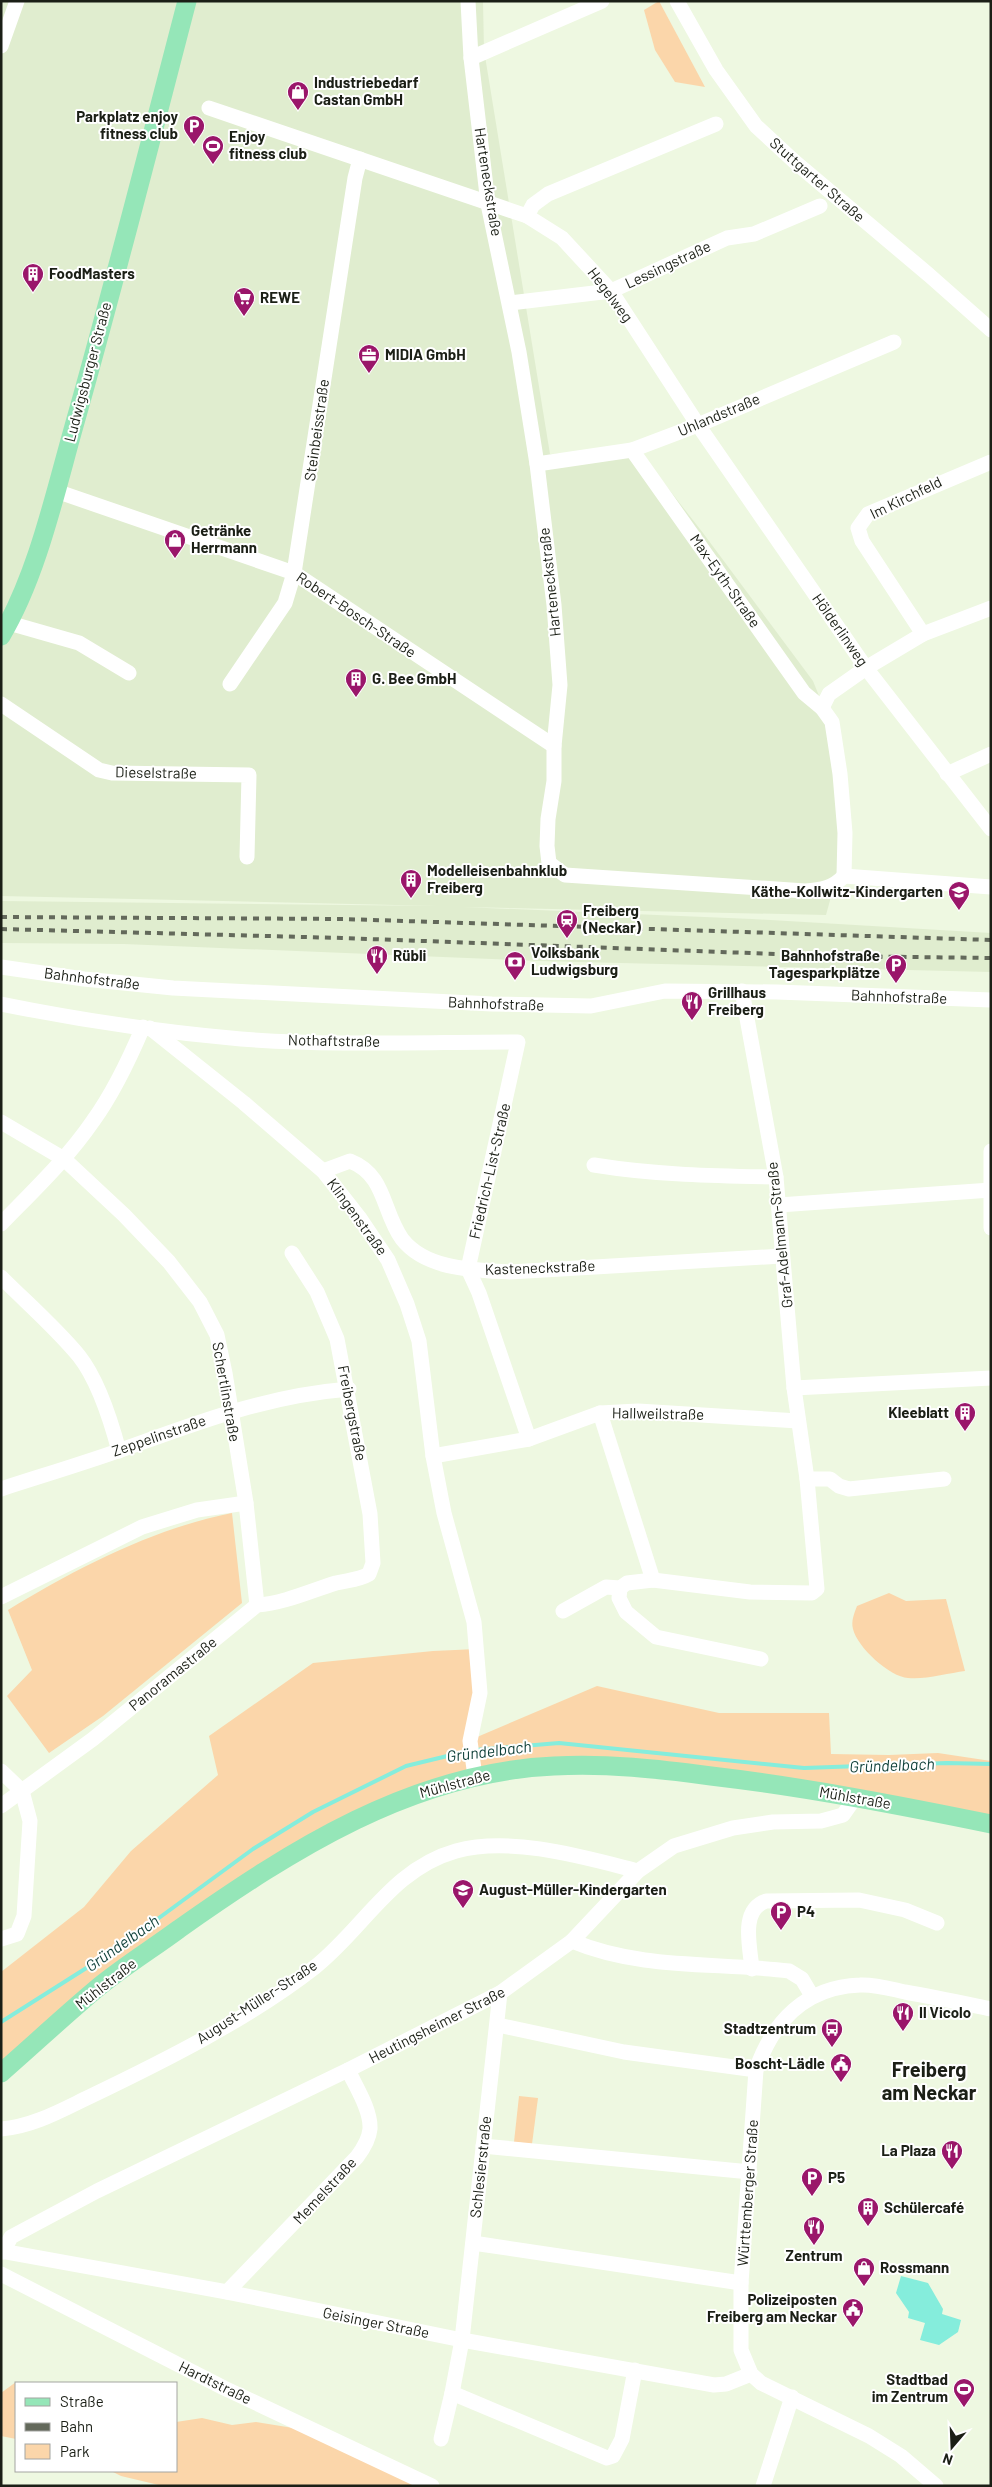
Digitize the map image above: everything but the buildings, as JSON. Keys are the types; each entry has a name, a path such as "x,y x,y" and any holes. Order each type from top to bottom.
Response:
{"main road":[{"name":"Ludwigsburger Straße","path":"5,630 24,589 56,491 187,1"},
{"name":"Mühlstraße","path":"1,2073 98,1988 219,1901 288,1857 350,1822 474,1770 554,1766 660,1769 756,1781 991,1824"}],"street":[{"path":"1,46 16,1"},
{"name":"Harteneckstraße","path":"468,1 471,58 488,204 510,303 537,464 554,605 560,685 554,746 554,781 547,846 549,863 565,875 805,891 828,888 844,876"},
{"path":"471,58 602,1"},
{"name":"Stuttgarter Straße","path":"677,1 716,70 756,126 795,162 929,274 991,330"},
{"path":"208,108 488,204"},
{"path":"527,216 533,205 548,194 716,124"},
{"name":"Steinbeisstraße","path":"230,684 285,603 294,573 355,178 360,159"},
{"name":"Hegelweg","path":"488,204 527,216 562,238 611,291 698,424"},
{"name":"Lessingstraße","path":"510,303 611,291 727,238 754,234 820,206"},
{"name":"Uhlandstraße","path":"537,464 632,450 894,342"},
{"name":"Hölderlinweg","path":"698,424 866,668 991,829"},
{"name":"Max-Eyth-Straße","path":"632,450 804,693 822,708 832,722 840,774 844,833 844,876"},
{"name":"Im Kirchfeld","path":"923,634 862,541 858,528 868,514 991,462"},
{"name":"Robert-Bosch-Straße","path":"56,491 294,573 554,746"},
{"path":"822,708 829,694 866,668 923,634 991,608"},
{"name":"Ludwigsburger Straße","path":"5,630 78,643 128,673"},
{"name":"Dieselstraße","path":"1,704 99,770 112,773 249,775 247,857"},
{"path":"948,774 991,754"},
{"path":"844,876 991,887"},
{"name":"Bahnhofstraße","path":"1,967 84,979 173,988 492,1004 591,1006 666,992 742,992 991,1000"},
{"name":"Graf-Adelmann-Straße","path":"653,1580 750,1592 812,1593 817,1589 807,1479 794,1388 776,1177 742,992"},
{"path":"1,1004 73,1018 147,1028 123,1074 93,1121 64,1159 1,1224"},
{"name":"Nothaftstraße","path":"147,1028 242,1039 370,1043 518,1042"},
{"name":"Klingenstraße","path":"147,1028 244,1103 323,1171 359,1217 388,1260 407,1304 419,1341 433,1456 444,1513 474,1622 480,1693 470,1741 474,1770"},
{"name":"Friedrich-List-Straße","path":"468,1269 518,1042"},
{"name":"Schertlinstraße","path":"1,1122 64,1159 124,1215 169,1262 200,1302 216,1335 225,1372 246,1503 257,1605"},
{"path":"991,1151 991,1228"},
{"name":"Kasteneckstraße","path":"323,1171 350,1161 363,1166 374,1177 402,1239 421,1254 445,1264 468,1269 510,1272 782,1256"},
{"path":"594,1165 639,1172 685,1176 776,1177"},
{"path":"779,1205 990,1190"},
{"name":"Freibergstraße","path":"257,1605 274,1604 339,1582 360,1579 370,1574 373,1563 371,1522 349,1389 337,1338 317,1292 292,1253"},
{"path":"468,1269 479,1293 529,1439"},
{"path":"1,1277 80,1357 97,1390 112,1426 119,1451"},
{"path":"794,1388 991,1378"},
{"name":"Zeppelinstraße","path":"1,1489 119,1451 230,1411 308,1392 349,1389"},
{"name":"Hallweilstraße","path":"433,1456 529,1439 600,1413 638,1411 798,1421"},
{"path":"563,1611 606,1588 620,1588 627,1583 653,1580 600,1413"},
{"path":"807,1479 830,1479 839,1486 849,1489 944,1479"},
{"path":"1,1597 142,1527 197,1510 246,1503"},
{"path":"620,1588 619,1598 626,1612 656,1638 761,1659"},
{"name":"Panoramastraße","path":"1,1806 93,1739 257,1605"},
{"path":"1,1771 22,1791 30,1821 24,1916 17,1934 1,1939"},
{"name":"Heutingsheimer Straße","path":"2,2252 11,2237 97,2192 348,2070 500,1993 572,1941 638,1871 674,1846 703,1835 733,1828 773,1822 821,1821 842,1815 855,1798"},
{"name":"August-Müller-Straße","path":"1,2129 15,2128 38,2120 120,2082 178,2052 262,2002 316,1966 396,1884 416,1868 442,1856 477,1847 514,1847 592,1860 638,1871"},
{"path":"752,1969 749,1932 750,1917 758,1904 766,1901 859,1900 905,1910 937,1923"},
{"path":"572,1941 629,1960 789,1970 802,1979 812,1996"},
{"name":"Württemberger Straße","path":"751,2374 741,2350 741,2282 756,2070 764,2051 779,2026 790,2012 812,1996 829,1990 861,1984 991,2009"},
{"name":"Schlesierstraße","path":"441,2439 462,2340 500,1993"},
{"path":"498,2025 624,2052 756,2070"},
{"name":"Memelstraße","path":"227,2292 358,2158 367,2141 370,2128 367,2113 348,2070"},
{"path":"483,2146 750,2172"},
{"path":"473,2243 741,2282"},
{"name":"Geisinger Straße","path":"2,2252 227,2292 462,2340 714,2385 726,2384 751,2374"},
{"name":"Hardtstraße","path":"1,2274 224,2388 432,2486"},
{"path":"452,2393 607,2458 613,2456 622,2439 635,2370"},
{"path":"751,2374 771,2388 792,2397 893,2451 936,2486"},
{"path":"763,2486 792,2397"}],"shaded area":[{"path":"1,1 483,1 484,50 550,454 639,451 703,533 813,681 836,738 843,853 826,915 463,907 752,919 991,933 991,972 538,961 124,944 1,943 1,901 439,906 1,896"}],"green space":[{"path":"659,1 705,87 675,82 655,50 644,10"},
{"path":"232,1513 242,1603 103,1716 49,1753 7,1696 32,1670 8,1610 61,1579 116,1552 173,1529"},
{"path":"889,1593 906,1601 946,1599 965,1671 929,1677 908,1678 884,1667 867,1652 856,1636 852,1626 857,1606"},
{"path":"477,1649 470,1740 597,1686 719,1713 829,1713 831,1754 889,1755 938,1753 991,1761 991,1824 660,1769 475,1776 288,1857 1,2064 1,1972 84,1907 131,1851 218,1775 209,1736 313,1663 433,1651"},
{"path":"519,2096 538,2098 532,2144 514,2142"},
{"path":"15,2383 15,2439 1,2436 1,2393"},
{"path":"202,2418 232,2425 256,2422 318,2432 432,2486 163,2486 121,2476 113,2472 178,2472 178,2422"}],"water":[{"path":"901,2276 928,2283 943,2309 942,2314 961,2320 958,2332 939,2345 920,2340 925,2323 908,2318 909,2312 896,2293"}],"waterway":[{"name":"Gründelbach","path":"475,1750 559,1743 804,1768 947,1763 991,1764"},
{"name":"Gründelbach","path":"1,2022 118,1948 253,1849 313,1812 406,1766 468,1751"}],"railway":[{"path":"1,917 343,919 991,940"},
{"path":"1,929 342,938 831,956 991,958"}],"place":[{"name":"Industriebedarf Castan GmbH","path":"298,111"},
{"name":"Parkplatz enjoy fitness club","path":"194,145"},
{"name":"Enjoy fitness club","path":"213,165"},
{"name":"FoodMasters","path":"33,293"},
{"name":"REWE","path":"244,317"},
{"name":"MIDIA GmbH","path":"369,374"},
{"name":"Getränke Herrmann","path":"175,559"},
{"name":"G. Bee GmbH","path":"356,698"},
{"name":"Modelleisenbahnklub Freiberg","path":"411,899"},
{"name":"Käthe-Kollwitz-Kindergarten","path":"959,911"},
{"name":"Freiberg (Neckar)","path":"567,939"},
{"name":"Rübli","path":"377,975"},
{"name":"Volksbank Ludwigsburg","path":"515,981"},
{"name":"Bahnhofstraße Tagesparkplätze","path":"896,984"},
{"name":"Grillhaus Freiberg","path":"692,1021"},
{"name":"Kleeblatt","path":"965,1432"},
{"name":"August-Müller-Kindergarten","path":"463,1909"},
{"name":"P4","path":"781,1931"},
{"name":"Il Vicolo","path":"903,2032"},
{"name":"Stadtzentrum","path":"832,2048"},
{"name":"Boscht-Lädle","path":"841,2083"},
{"name":"La Plaza","path":"952,2170"},
{"name":"P5","path":"812,2197"},
{"name":"Schülercafé","path":"868,2227"},
{"name":"Zentrum","path":"814,2246"},
{"name":"Rossmann","path":"864,2287"},
{"name":"Polizeiposten Freiberg am Neckar","path":"853,2328"},
{"name":"Stadtbad im Zentrum","path":"964,2408"}],"district":[{"name":"Freiberg am Neckar","path":"929,2082"}]}
